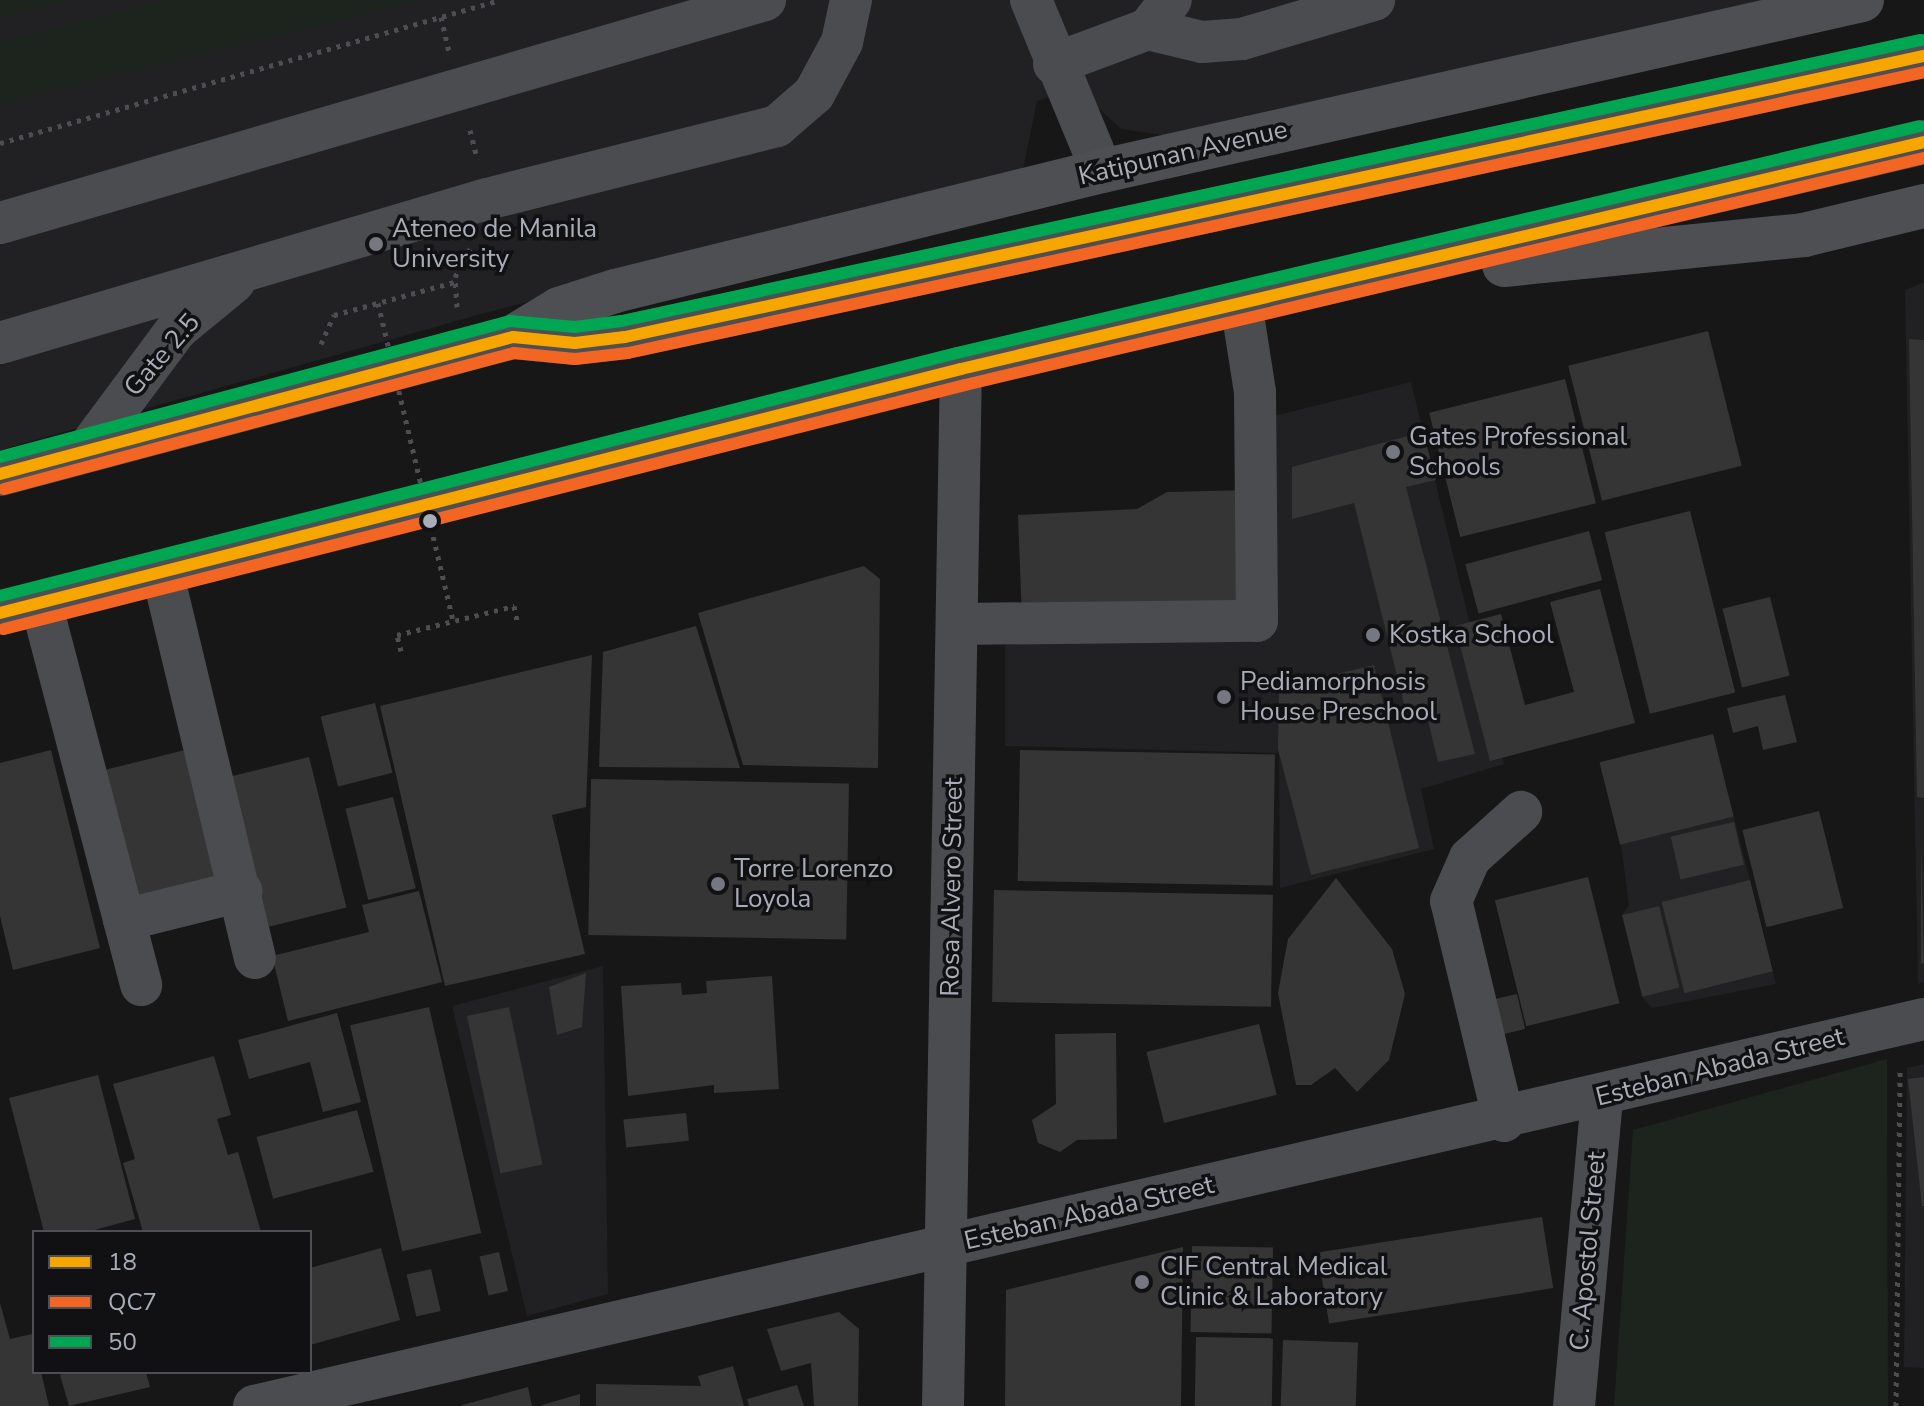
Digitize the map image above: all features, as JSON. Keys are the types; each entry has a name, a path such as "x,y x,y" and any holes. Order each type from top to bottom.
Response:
{"main road":[{"name":"Katipunan Avenue","path":"0,474 513,337 559,309 615,291 1090,174 1862,0"},
{"name":"Katipunan Avenue","path":"513,337 575,343 625,337 1924,56"},
{"path":"20,608 961,369 1924,142"},
{"path":"1318,283 1804,235 1924,206"}],"street":[{"path":"0,223 765,0"},
{"path":"0,343 247,271 777,126 814,94 842,42 851,0"},
{"path":"1031,0 1054,64 1074,89 1090,174"},
{"path":"1054,64 1160,14 1202,42 1242,39 1374,0"},
{"name":"Gate 2.5","path":"87,450 177,329 247,271"},
{"path":"957,624 1257,621 1255,392 1241,303"},
{"name":"Rosa Alvero Street","path":"943,1406 941,1246 961,369"},
{"path":"162,571 255,958"},
{"path":"20,608 124,920 141,985"},
{"path":"1504,1121 1451,901 1470,858 1521,812"},
{"path":"124,920 241,891"},
{"name":"Esteban Abada Street","path":"254,1406 941,1246 1504,1121 1913,1021"},
{"name":"C. Apostol Street","path":"1574,1406 1602,1096"}],"path":[{"path":"0,143 500,0"},
{"path":"334,315 455,282"},
{"path":"378,303 453,621"},
{"path":"401,651 397,635 514,606 517,620"},
{"path":"1896,1406 1913,1021"}],"shaded area":[{"name":"Ateneo de Manila University","path":"0,0 1785,0 1181,138 1121,129 1077,88 1037,101 1022,174 481,314 0,450"},
{"path":"0,0 73,0 0,19"},
{"path":"168,0 421,0 0,104 0,43"},
{"path":"1924,282 1924,982 1918,984 1905,290"},
{"name":"Kostka School","path":"1411,382 1504,764 1421,789 1434,849 1280,888 1279,753 1005,746 1005,634 1273,637 1274,416"},
{"path":"1713,734 1776,984 1652,1008 1642,997 1622,915 1629,905 1621,845 1600,763"},
{"path":"603,966 608,1294 527,1316 452,1006"},
{"path":"1887,1059 1888,1406 1614,1406 1633,1130"},
{"path":"1924,1064 1924,1368 1904,1367 1907,1068"}],"building":[{"path":"1708,331 1742,466 1602,501 1568,366"},
{"path":"1909,339 1924,340 1924,798 1917,797"},
{"path":"1565,379 1596,503 1460,537 1429,413"},
{"path":"1423,432 1436,480 1406,487 1475,754 1438,762 1425,708 1406,712 1354,503 1292,519 1292,467"},
{"path":"1251,490 1254,613 1022,620 1018,515 1137,509 1167,492"},
{"path":"1690,511 1735,692 1650,714 1605,532"},
{"path":"1589,531 1602,580 1479,613 1465,564"},
{"path":"864,566 880,579 878,768 743,765 698,613"},
{"path":"1600,589 1635,723 1490,761 1455,626 1501,614 1525,705 1574,692 1550,602"},
{"path":"1770,597 1790,676 1742,687 1722,609"},
{"path":"696,626 740,768 599,767 603,652"},
{"path":"592,655 586,807 552,815 585,954 445,986 380,706"},
{"path":"1374,665 1419,848 1311,875 1278,749 1279,688"},
{"path":"1785,695 1797,742 1763,750 1758,726 1733,733 1727,708"},
{"path":"375,703 392,773 338,786 321,717"},
{"path":"1713,734 1734,816 1620,845 1599,762"},
{"path":"51,750 100,948 13,970 0,916 0,763"},
{"path":"185,750 218,882 138,902 105,770"},
{"path":"1020,750 1275,754 1273,885 1018,881"},
{"path":"309,757 346,907 269,927 231,776"},
{"name":"Torre Lorenzo Loyola","path":"591,779 849,784 846,939 588,935"},
{"path":"393,797 416,888 368,900 345,809"},
{"path":"1819,811 1843,908 1767,927 1742,830"},
{"path":"1734,822 1744,865 1681,879 1671,837"},
{"path":"1921,844 1924,963 1921,964"},
{"path":"1588,877 1619,1003 1526,1026 1495,900"},
{"path":"1336,878 1392,949 1405,994 1389,1060 1357,1092 1335,1068 1311,1085 1296,1085 1278,993 1288,939"},
{"path":"1750,880 1773,971 1684,993 1662,902"},
{"path":"994,890 1273,895 1271,1007 992,1002"},
{"path":"419,891 442,982 288,1021 272,956 369,932 362,905"},
{"path":"1659,906 1679,988 1642,997 1622,915"},
{"path":"586,973 582,1027 557,1035 549,987"},
{"path":"772,976 779,1089 714,1093 714,1085 628,1096 621,986 681,983 682,995 707,993 706,981"},
{"path":"1517,994 1525,1029 1489,1037 1481,1002"},
{"path":"429,1007 481,1233 402,1251 350,1025"},
{"path":"509,1007 542,1164 500,1173 467,1016"},
{"path":"337,1013 361,1102 323,1112 310,1062 249,1079 238,1040"},
{"path":"1259,1024 1277,1095 1164,1123 1146,1052"},
{"path":"1116,1033 1117,1139 1077,1140 1060,1152 1038,1143 1032,1120 1056,1104 1055,1034"},
{"path":"214,1056 231,1115 217,1119 228,1155 238,1152 260,1230 142,1230 123,1163 135,1159 113,1084"},
{"path":"98,1075 135,1219 94,1230 43,1230 9,1098"},
{"path":"1924,1077 1924,1206 1922,1206 1908,1079"},
{"path":"357,1110 374,1172 273,1199 257,1137"},
{"path":"686,1113 689,1141 626,1147 623,1120"},
{"path":"1542,1217 1553,1288 1329,1324 1318,1253"},
{"path":"1192,1246 1273,1247 1271,1333 1190,1332"},
{"path":"1183,1247 1181,1406 1005,1406 1006,1290"},
{"path":"381,1248 400,1320 312,1344 312,1267"},
{"path":"499,1252 508,1291 489,1295 480,1256"},
{"path":"431,1269 441,1311 416,1317 407,1275"},
{"path":"0,1303 10,1339 32,1334 32,1374 41,1374 49,1406 0,1406"},
{"path":"839,1312 859,1329 858,1406 814,1406 811,1363 781,1371 767,1329"},
{"path":"1196,1337 1273,1338 1272,1406 1195,1406"},
{"path":"1283,1340 1358,1343 1356,1406 1281,1406"},
{"path":"733,1366 744,1406 596,1406 596,1384 701,1386 698,1376"},
{"path":"147,1374 150,1387 69,1406 60,1375"},
{"path":"797,1385 804,1406 749,1406 747,1399"},
{"path":"528,1387 532,1406 462,1406 462,1405"},
{"path":"580,1394 580,1406 542,1406 542,1405"}],"transit line":[{"name":"50","path":"0,457 510,321 575,327 622,321 1921,40"},
{"name":"18","path":"0,474 513,337 575,343 625,337 1924,56"},
{"name":"QC7","path":"4,489 514,353 575,359 628,353 1924,72"},
{"name":"50","path":"0,596 957,353 1920,126"},
{"name":"18","path":"0,613 961,369 1924,142"},
{"name":"QC7","path":"4,629 965,385 1924,158"}],"place":[{"name":"Ateneo de Manila University","path":"376,244"},
{"name":"Gates Professional Schools","path":"1393,452"},
{"name":"Kostka School","path":"1373,635"},
{"name":"Pediamorphosis House Preschool","path":"1224,697"},
{"name":"Torre Lorenzo Loyola","path":"718,884"},
{"name":"CIF Central Medical Clinic & Laboratory","path":"1142,1282"}]}
